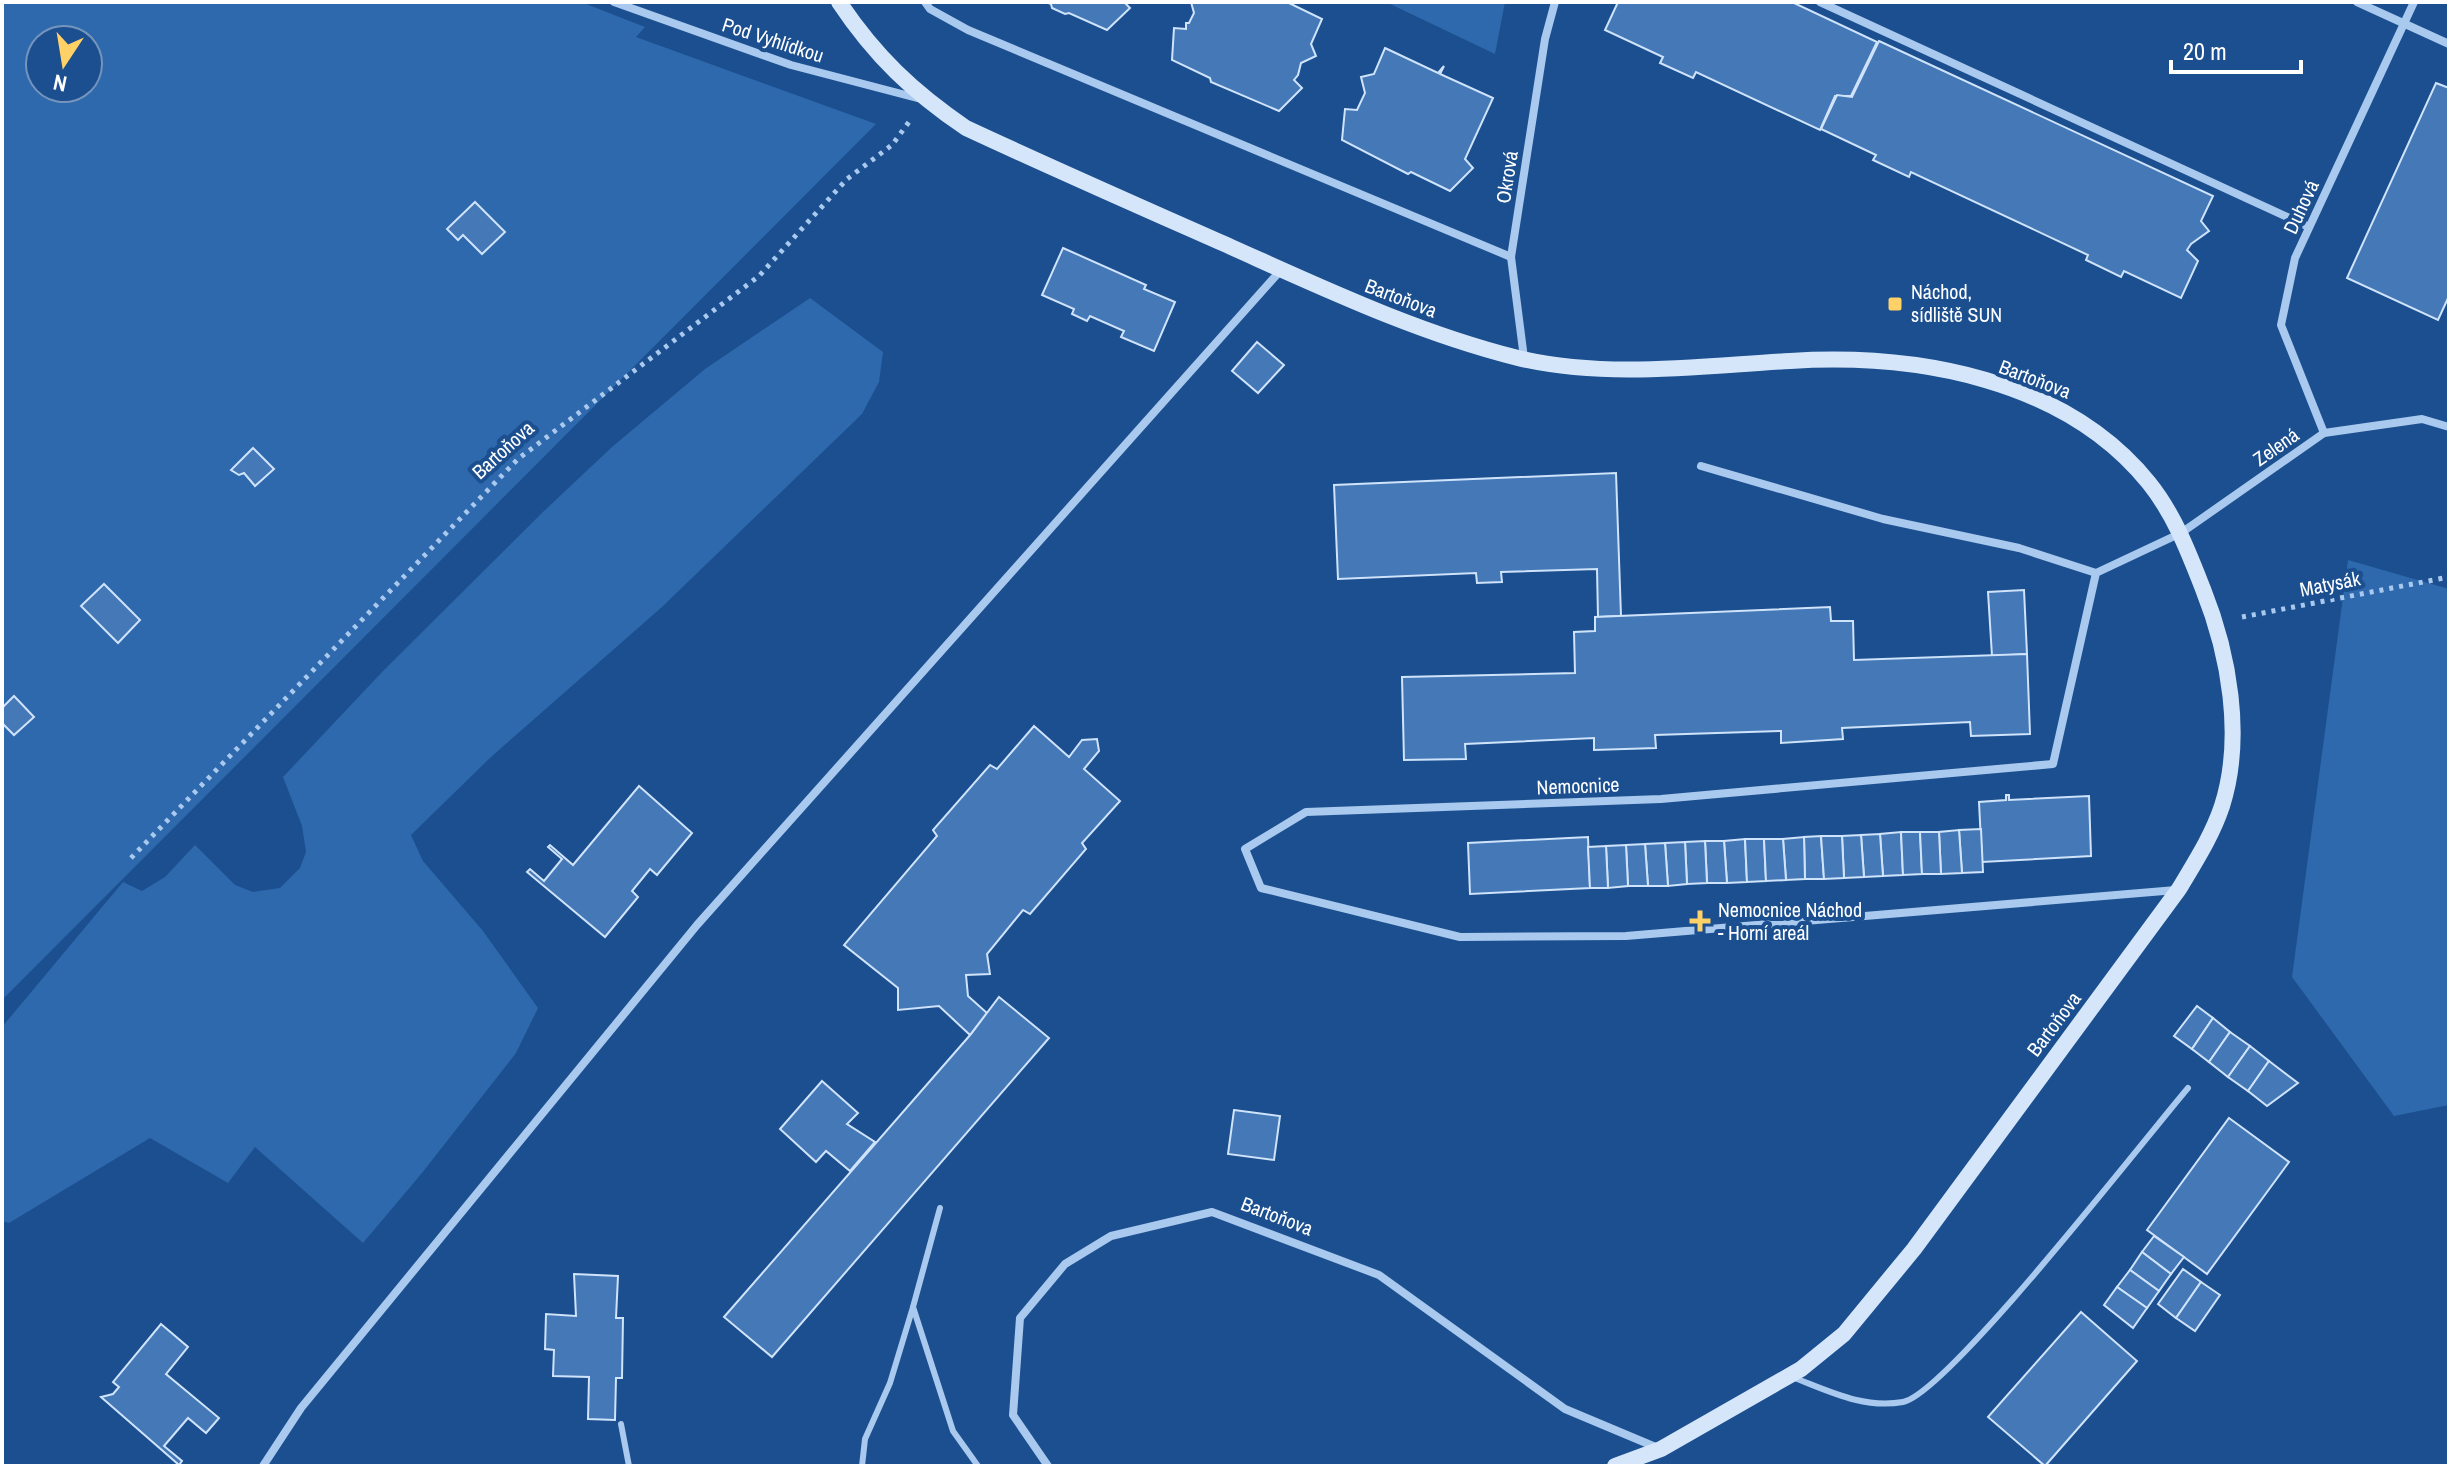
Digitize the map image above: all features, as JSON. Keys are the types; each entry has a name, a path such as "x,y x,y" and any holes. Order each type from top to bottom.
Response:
{"street":[{"name":"Pod Vyhlídkou","path":"614,2 791,65 926,100"},
{"name":"Bartoňova","path":"839,2 853,24 896,74 966,128 1282,270 1429,331 1524,359 1560,365 1620,369 1832,359 1887,362 1976,378 2050,404 2084,423 2126,457 2151,485 2181,533 2217,622 2231,711 2230,774 2214,828 2179,889 1914,1249 1844,1334 1822,1355 1661,1449 1615,1466"},
{"path":"925,2 930,9 968,30 1511,257"},
{"name":"Okrová","path":"1524,359 1511,257 1545,39 1555,2"},
{"path":"1820,2 2309,227"},
{"path":"2357,2 2449,44"},
{"name":"Duhová","path":"2324,433 2281,325 2295,258 2414,2"},
{"path":"263,1466 301,1408 697,925 1282,270"},
{"name":"Zelená","path":"2096,573 2181,533 2324,433 2422,419 2449,427"},
{"path":"1701,466 1883,519 2019,548 2096,573"},
{"name":"Nemocnice","path":"2096,573 2053,764 1661,799 1306,812 1245,849 1261,888 1460,937 1626,936 2179,889"},
{"name":"Bartoňova","path":"1048,1466 1013,1415 1020,1318 1065,1264 1111,1236 1212,1212 1379,1275 1565,1409 1661,1449"}],"lane":[{"path":"1789,1375 1859,1403 1906,1402 1947,1370 2002,1311 2188,1088"},
{"path":"862,1466 865,1439 890,1383 940,1208"},
{"path":"913,1307 953,1431 978,1466"},
{"path":"621,1424 629,1466"}],"path":[{"name":"Bartoňova","path":"131,858 518,459 759,276 847,179 892,145 926,100"},
{"name":"Matysák","path":"2217,622 2449,577"}],"shaded area":[{"path":"2,2 581,2 645,27 636,37 876,124 2,1000"},
{"path":"1386,2 1505,2 1495,54"},
{"path":"810,298 883,352 879,382 862,414 662,607 491,757 411,835 423,861 483,931 538,1008 516,1053 363,1243 255,1147 228,1183 150,1138 9,1223 2,1221 2,1027 123,882 142,891 165,877 195,845 235,885 253,892 280,888 300,868 306,852 302,826 283,777 383,671 612,447 705,369"},
{"path":"2348,560 2449,589 2449,1105 2394,1116 2292,977"}],"building":[{"path":"1046,2 1124,2 1130,8 1107,30 1065,14"},
{"path":"1191,2 1287,2 1322,19 1311,44 1316,56 1301,63 1294,80 1302,88 1279,111 1211,82 1210,78 1172,60 1174,28 1186,29 1186,23 1194,13"},
{"path":"1618,2 1792,2 1877,42 1851,96 1835,96 1820,130 1696,72 1693,78 1660,63 1663,57 1605,30"},
{"path":"1879,41 2213,196 2201,221 2209,231 2187,250 2198,261 2181,298 2124,271 2121,277 2086,260 2088,255 1911,172 1909,177 1873,160 1876,155 1821,129 1837,95 1852,97"},
{"path":"1385,48 1438,73 1444,66 1440,74 1493,98 1465,159 1473,168 1450,191 1411,172 1408,174 1342,140 1345,109 1357,110 1365,93 1361,77 1374,74"},
{"path":"2436,83 2449,88 2449,296 2438,320 2347,278"},
{"path":"475,202 505,232 482,254 463,235 458,240 447,229"},
{"path":"1063,248 1146,285 1144,289 1175,302 1154,351 1121,337 1124,331 1090,316 1087,321 1072,314 1074,309 1042,295"},
{"path":"1257,342 1284,365 1258,393 1232,371"},
{"path":"253,448 274,469 255,486 244,473 239,475 231,470"},
{"path":"1616,473 1621,616 1598,617 1597,569 1501,572 1502,582 1477,583 1476,573 1338,579 1334,485"},
{"path":"104,584 140,620 118,643 81,606"},
{"path":"2024,590 2027,654 1992,656 1988,592"},
{"path":"1830,607 1831,621 1853,621 1854,660 2027,654 2030,734 1971,736 1970,722 1842,728 1843,739 1781,743 1781,731 1655,735 1656,748 1594,750 1594,738 1465,744 1466,759 1404,760 1402,677 1575,673 1574,632 1595,631 1595,617"},
{"path":"14,696 34,717 14,735 2,723 2,708"},
{"path":"1034,726 1069,757 1082,740 1097,739 1099,751 1084,769 1120,801 1082,843 1086,849 1030,914 1023,910 987,954 990,974 966,975 968,996 987,1013 970,1035 939,1006 898,1010 898,988 844,945 937,836 933,830 990,765 997,769"},
{"path":"639,786 692,833 657,875 650,869 632,891 638,897 605,937 527,872 530,869 544,881 562,859 548,847 550,845 573,865"},
{"path":"2006,795 2009,795 2009,800 2089,796 2091,856 1982,862 1979,802 2006,800"},
{"path":"1981,829 1983,872 1962,873 1959,830"},
{"path":"1959,830 1962,873 1941,874 1939,832"},
{"path":"1901,832 1903,875 1883,876 1880,834"},
{"path":"1901,832 1920,832 1922,874 1903,875"},
{"path":"1920,832 1939,832 1941,874 1922,874"},
{"path":"1880,834 1883,876 1864,877 1861,835"},
{"path":"1861,835 1864,877 1844,878 1842,836"},
{"path":"1821,836 1824,879 1805,879 1804,837"},
{"path":"1821,836 1842,836 1844,878 1824,879"},
{"path":"1588,837 1590,888 1470,894 1468,843"},
{"path":"1804,837 1805,879 1786,880 1783,839"},
{"path":"1745,839 1747,882 1727,883 1724,841"},
{"path":"1745,839 1764,839 1766,881 1747,882"},
{"path":"1764,839 1783,839 1786,880 1766,881"},
{"path":"1705,841 1724,841 1727,883 1707,883"},
{"path":"1705,841 1707,883 1687,884 1685,842"},
{"path":"1685,842 1687,884 1668,886 1665,843"},
{"path":"1665,843 1668,886 1648,886 1645,844"},
{"path":"1645,844 1648,886 1628,886 1626,845"},
{"path":"1626,845 1628,886 1608,888 1606,846"},
{"path":"1606,846 1608,888 1590,888 1588,847"},
{"path":"999,997 1049,1038 772,1357 724,1317 971,1034"},
{"path":"2197,1006 2213,1018 2192,1049 2174,1036"},
{"path":"2213,1018 2230,1032 2209,1062 2192,1049"},
{"path":"2230,1032 2250,1046 2228,1077 2209,1062"},
{"path":"2250,1046 2269,1061 2248,1091 2228,1077"},
{"path":"2269,1061 2298,1083 2267,1106 2248,1091"},
{"path":"822,1081 858,1113 847,1124 875,1142 850,1171 826,1151 816,1162 780,1129"},
{"path":"1234,1110 1280,1116 1274,1160 1228,1154"},
{"path":"2229,1118 2289,1162 2207,1274 2147,1230"},
{"path":"2154,1236 2184,1257 2171,1274 2142,1252"},
{"path":"2142,1252 2171,1274 2159,1291 2130,1270"},
{"path":"2183,1269 2201,1282 2176,1318 2158,1304"},
{"path":"2130,1270 2159,1291 2147,1308 2117,1287"},
{"path":"574,1274 618,1276 616,1318 623,1318 622,1378 616,1378 615,1420 588,1419 589,1377 553,1376 554,1350 545,1349 546,1314 576,1316"},
{"path":"2201,1282 2220,1295 2195,1331 2176,1318"},
{"path":"2117,1287 2147,1308 2133,1328 2104,1305"},
{"path":"2081,1312 2137,1361 2045,1466 1988,1417"},
{"path":"161,1324 188,1347 166,1374 219,1418 206,1433 188,1418 164,1446 182,1461 179,1465 101,1397 113,1394 119,1387 113,1382"}],"place":[{"name":"Náchod, sídliště SUN","path":"1895,304"},
{"name":"Nemocnice Náchod - Horní areál","path":"1700,921"}]}
